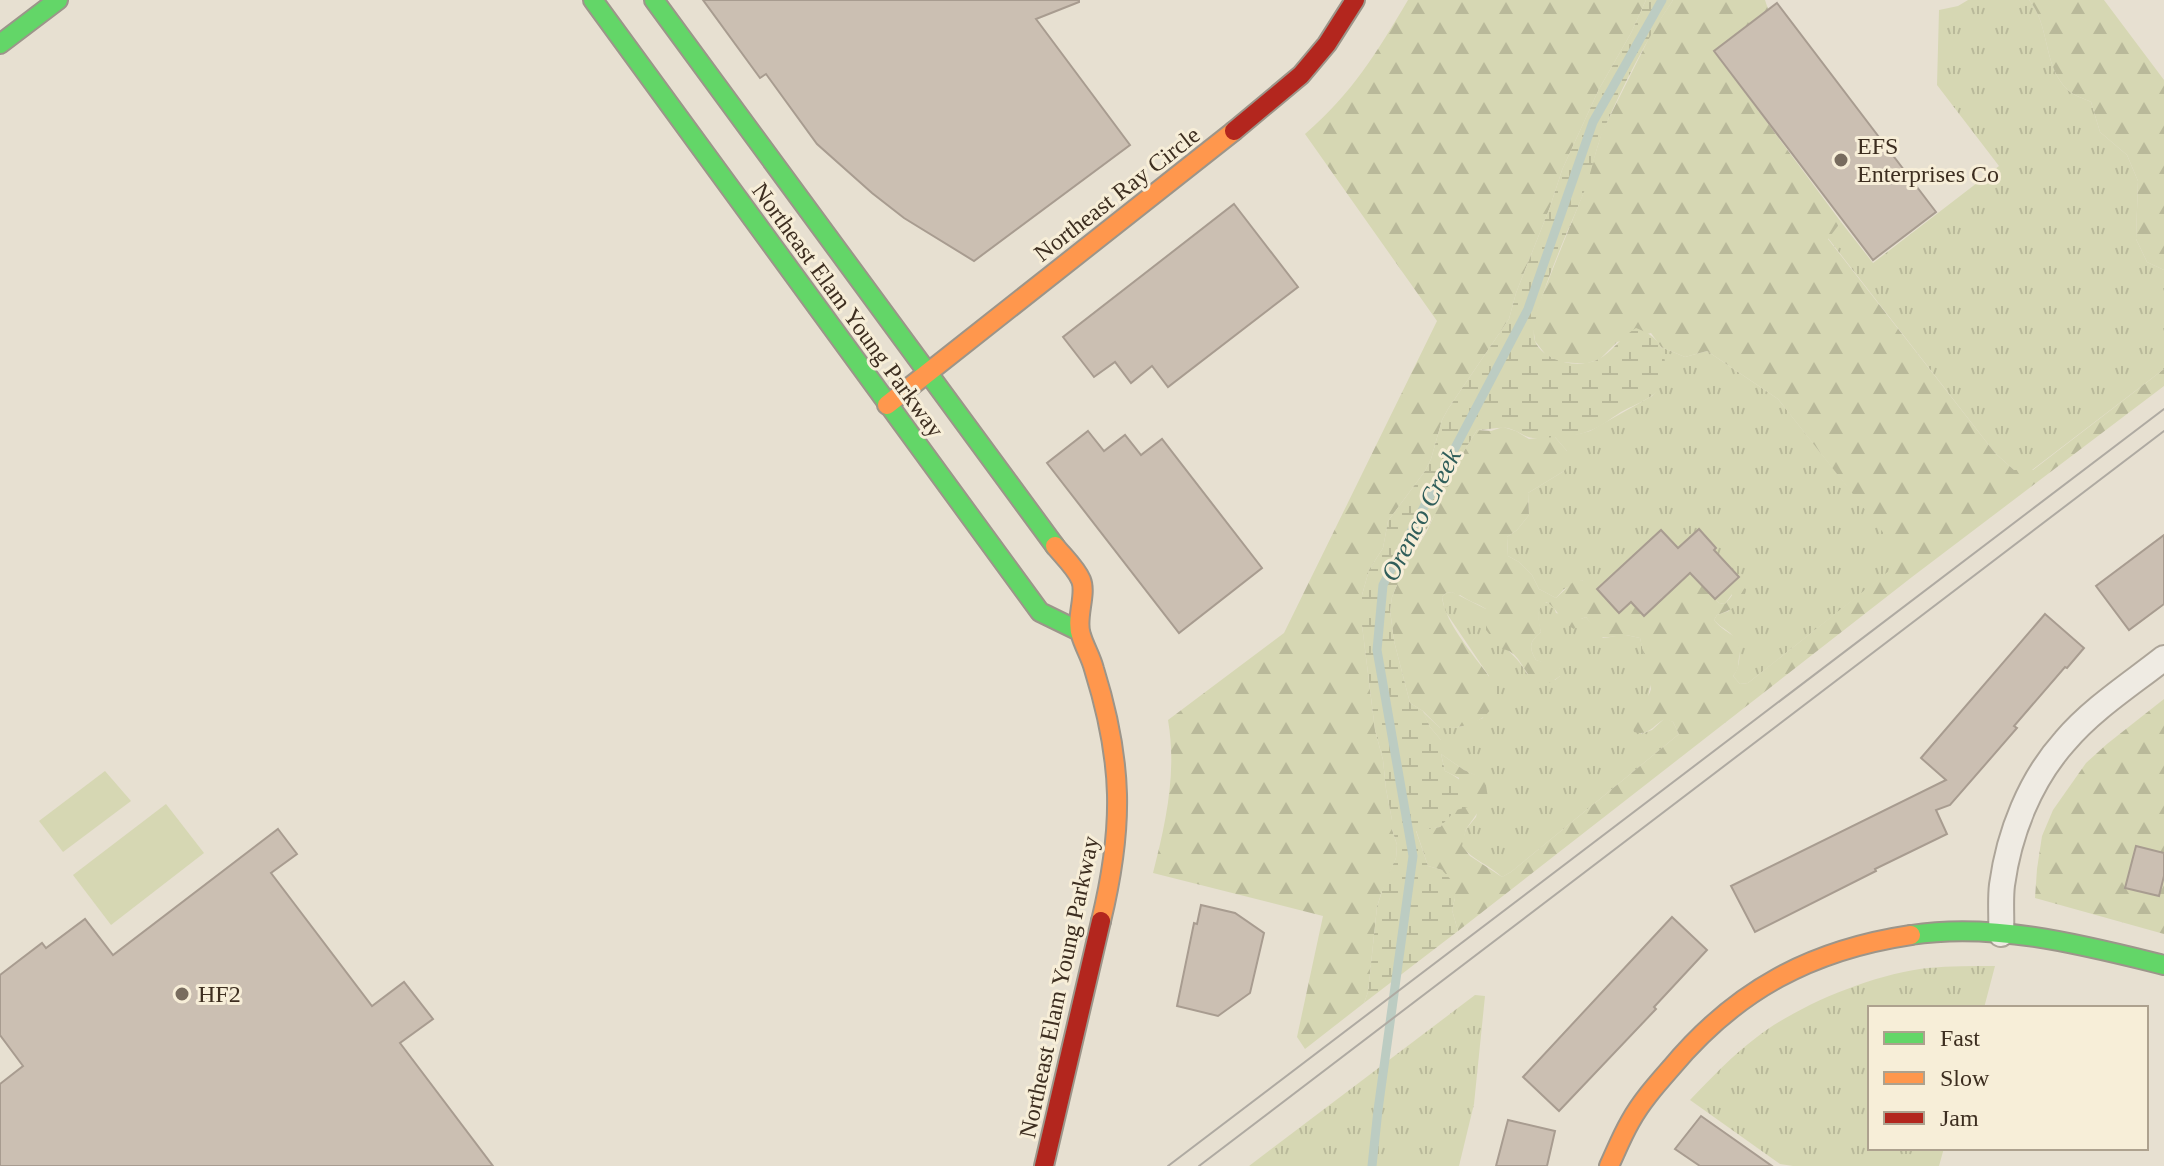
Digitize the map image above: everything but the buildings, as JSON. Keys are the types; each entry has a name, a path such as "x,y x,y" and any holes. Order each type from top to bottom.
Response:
{"main road":[{"path":"0,44 58,0"},
{"name":"Northeast Elam Young Parkway","path":"593,0 1040,612 1079,631"},
{"name":"Northeast Elam Young Parkway","path":"654,0 1082,582 1079,631 1096,675 1113,742 1117,775 1117,839 1110,884 1044,1166"},
{"name":"Northeast Ray Circle","path":"887,405 1274,99 1301,75 1327,44 1355,0"},
{"path":"1609,1166 1631,1120 1679,1055 1726,1011 1759,986 1828,954 1884,938 1963,932 2001,934 2099,949 2164,965"}],"street":[{"path":"2001,934 2002,887 2007,856 2032,788 2065,740 2164,658"}],"green space":[{"path":"1408,0 1646,0 1599,89 1562,170 1509,319 1448,409 1431,459 1388,521 1383,548 1369,570 1362,595 1362,625 1375,730 1397,845 1396,858 1377,907 1368,992 1364,1003 1305,1049 1297,1037 1323,916 1153,873 1171,778 1168,720 1284,633 1437,321 1305,134 1337,103 1362,72"},
{"path":"1646,0 1673,0 1636,63 1604,129 1584,192 1552,268 1534,329 1535,341 1544,353 1562,362 1578,364 1599,359 1631,331 1636,328 1642,330 1656,340 1662,350 1665,362 1663,382 1646,400 1584,433 1536,438 1507,428 1477,430 1402,573 1390,610 1394,641 1410,703 1423,711 1430,727 1441,740 1445,771 1460,781 1467,794 1468,807 1456,810 1440,827 1416,831 1428,866 1442,870 1453,882 1455,898 1452,910 1458,931 1364,1003 1368,992 1377,907 1396,858 1397,845 1375,730 1362,625 1362,595 1369,570 1383,548 1388,521 1431,459 1448,409 1509,319 1562,170 1599,89"},
{"path":"1673,0 1765,0 1768,9 1714,51 1841,222 1828,239 1995,453 2014,470 2033,470 2164,369 2164,386 1912,577 1458,931 1452,910 1455,898 1442,870 1428,866 1416,830 1440,827 1456,809 1459,778 1445,771 1441,754 1464,770 1485,779 1488,798 1466,829 1462,846 1470,856 1502,877 1679,734 1673,722 1665,719 1648,731 1634,732 1633,718 1651,689 1640,638 1598,636 1591,631 1586,617 1574,629 1546,602 1539,612 1541,632 1532,641 1531,648 1536,660 1555,663 1560,669 1560,676 1548,683 1540,684 1533,680 1517,658 1501,649 1486,630 1486,609 1460,595 1446,593 1442,597 1451,623 1492,683 1496,695 1494,704 1477,721 1459,727 1440,728 1410,703 1394,641 1390,610 1392,597 1477,430 1491,431 1503,427 1529,439 1554,436 1567,451 1568,465 1564,471 1528,493 1529,515 1507,537 1508,556 1532,575 1539,589 1556,598 1573,582 1582,580 1595,588 1619,612 1631,602 1644,615 1690,573 1719,603 1725,604 1740,586 1746,589 1740,602 1717,615 1714,620 1738,643 1738,665 1733,676 1740,684 1748,683 1904,559 1778,399 1707,351 1685,357 1661,347 1651,333 1617,342 1600,359 1575,363 1560,362 1546,355 1535,341 1533,326 1540,301 1583,194 1602,132 1653,30"},
{"path":"1968,0 2029,0 2041,22 2050,59 2060,81 2071,93 2091,102 2100,132 2127,155 2138,181 2136,239 2147,262 2164,270 2164,369 2032,470 2014,470 1995,453 1828,238 1841,222 1873,263 1999,166 1937,85 1939,10 1958,6"},
{"path":"2029,0 2104,0 2164,80 2164,270 2147,262 2136,239 2138,181 2127,155 2100,132 2091,102 2071,93 2060,81 2050,59 2041,22"},
{"path":"1661,347 1685,357 1707,351 1778,399 1905,559 1748,683 1740,684 1733,676 1739,660 1737,643 1714,620 1717,615 1729,611 1732,594 1725,604 1719,603 1690,573 1644,616 1619,613 1582,580 1564,589 1556,598 1539,589 1532,575 1508,556 1507,537 1529,515 1528,493 1564,471 1567,451 1554,436 1590,431 1652,396 1660,385 1663,373"},
{"path":"1452,592 1486,609 1501,641 1527,674 1555,680 1560,676 1560,669 1536,660 1531,648 1532,641 1541,632 1539,612 1545,602 1553,605 1556,613 1581,619 1586,617 1603,638 1626,635 1640,638 1651,682 1641,734 1652,730 1665,718 1673,722 1679,734 1502,877 1461,846 1466,829 1476,817 1485,780 1441,754 1441,740 1423,712 1440,728 1460,727 1483,718 1489,676 1445,611 1442,597"},
{"path":"2164,699 2164,934 2035,898 2042,836 2053,810 2086,763"},
{"path":"105,771 131,801 63,852 39,821"},
{"path":"166,804 204,853 111,925 73,875"},
{"path":"1995,966 1985,1006 1868,1006 1868,1150 1943,1150 1939,1166 1780,1164 1690,1100 1757,1037 1794,1013 1862,984 1907,971"},
{"path":"1475,995 1485,996 1474,1104 1459,1166 1249,1166"}],"waterway":[{"name":"Orenco Creek","path":"1372,1166 1413,856 1377,650 1383,585 1528,309 1593,122 1662,0"}],"tram line":[{"path":"1168,1166 2164,409"},
{"path":"1199,1166 2164,431"}],"traffic: fast":[{"path":"0,44 58,0"},
{"path":"593,0 1040,612 1079,631"},
{"path":"654,0 1055,546"},
{"path":"1911,935 1975,931 2007,934 2071,943 2164,965"}],"traffic: slow":[{"path":"887,405 1234,131"},
{"path":"1055,546 1081,580 1080,629 1104,703 1115,765 1117,824 1101,921"},
{"path":"1609,1166 1627,1127 1644,1101 1722,1016 1778,978 1808,963 1840,951 1911,935"}],"traffic: jam":[{"path":"1234,131 1301,75 1327,44 1355,0"},
{"path":"1044,1166 1101,921"}],"place":[{"name":"EFS Enterprises Co","path":"1841,160"},
{"name":"HF2","path":"182,994"}]}
